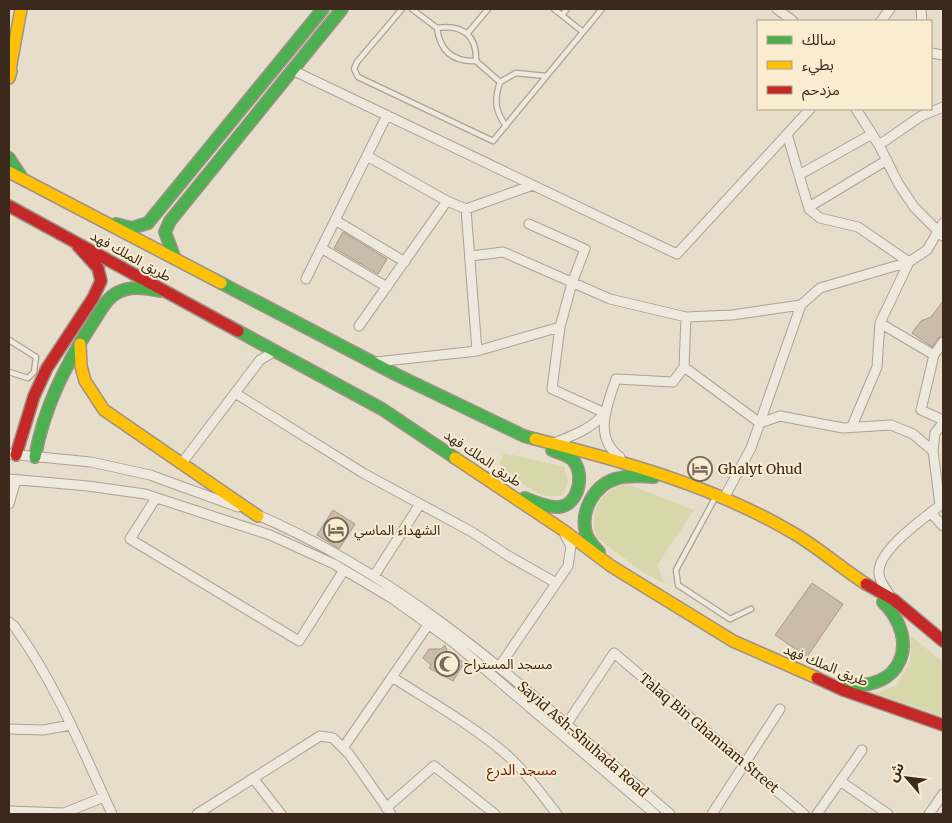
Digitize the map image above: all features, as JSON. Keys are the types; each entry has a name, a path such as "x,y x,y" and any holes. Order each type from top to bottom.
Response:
{"main road":[{"path":"9,74 21,9"},
{"path":"103,221 132,228 148,223 323,9"},
{"path":"175,259 165,232 170,221 342,9"},
{"path":"9,158 24,181"},
{"name":"طريق الملك فهد","path":"9,172 373,362 524,436 629,463 720,496 789,530 857,578 894,600 943,641"},
{"name":"طريق الملك فهد","path":"9,206 382,409 563,530 611,566 733,641 843,690 943,725"},
{"path":"9,217 52,230"},
{"path":"12,455 34,396 47,368 93,298 101,281 98,268 72,241"},
{"path":"35,457 38,430 46,405 80,344 109,298 118,290 136,287 167,292"},
{"path":"80,344 81,366 85,381 104,410 258,516"},
{"path":"503,490 543,505 560,507 568,504 578,492 580,473 572,459 524,436"},
{"path":"611,566 588,538 584,518 587,506 595,493 607,482 622,477 668,477"},
{"path":"798,671 858,688 878,682 890,675 900,662 904,637 901,624 895,613 857,578"}],"street":[{"path":"778,9 792,20"},
{"path":"882,20 890,9"},
{"path":"292,70 677,254 809,110"},
{"path":"879,145 921,116 943,107"},
{"path":"720,496 751,448 802,306 820,288 909,262 927,250 942,230 914,207 898,184 879,145 857,110"},
{"path":"306,279 387,115"},
{"path":"786,134 809,207 820,218 858,227 909,262"},
{"path":"799,175 872,134"},
{"path":"366,156 447,202 466,209 533,185"},
{"path":"809,207 887,160"},
{"path":"359,326 447,202"},
{"path":"466,209 472,256 477,350"},
{"path":"335,220 405,262"},
{"path":"529,224 585,249 572,283 560,327 552,389 605,413"},
{"path":"321,248 387,287"},
{"path":"472,256 503,252 610,299 686,317 732,315 802,306"},
{"path":"852,426 877,366 880,323 909,262"},
{"path":"629,463 611,451 604,435 605,413 616,379 673,382 684,367 686,317"},
{"path":"880,323 934,354"},
{"path":"373,362 477,350 560,327"},
{"path":"894,600 882,583 878,573 880,564 888,550 942,504 933,451 935,433 943,422 922,410 934,354 943,342"},
{"path":"182,463 260,360 275,351"},
{"path":"684,367 760,424"},
{"path":"235,393 363,473 472,532 556,583"},
{"path":"554,443 586,430 605,413"},
{"path":"760,424 780,416 787,416 843,428 891,425 913,434 933,451"},
{"name":"Sayid Ash-Shuhada Road","path":"12,455 91,462 150,475 258,516 339,554 460,635 670,814"},
{"path":"9,504 13,480"},
{"name":"Sayid Ash-Shuhada Road","path":"13,480 88,486 156,498 270,535 344,570 428,624 512,691 655,814"},
{"path":"156,498 130,540 298,642 344,570"},
{"path":"374,576 420,504"},
{"path":"931,513 943,526"},
{"path":"499,667 568,566 571,546 563,530"},
{"path":"9,622 37,658 72,725 112,814"},
{"path":"343,748 428,624"},
{"name":"Talaq Bin Ghannam Street","path":"566,725 614,652 804,814"},
{"path":"392,677 481,735 508,756 530,779 557,814"},
{"path":"712,814 780,709"},
{"path":"9,729 42,730 72,725"},
{"path":"197,814 320,736 333,738 343,748 388,811 434,766 495,814"},
{"path":"817,814 862,750"},
{"path":"253,778 281,814"},
{"path":"840,781 888,814"},
{"path":"929,814 943,794"},
{"path":"9,810 64,814 104,797"}],"lane":[{"path":"402,9 357,62 354,69 358,77 493,141 602,9"},
{"path":"412,9 437,28 450,26 467,34 476,49 476,61"},
{"path":"467,34 488,9"},
{"path":"554,9 583,32"},
{"path":"562,15 567,9"},
{"path":"437,28 438,40 444,50 453,58 464,62 476,61 500,82"},
{"path":"506,126 497,113 495,97 500,82 516,73 546,76"},
{"path":"9,340 36,357 37,365 28,378 9,372"},
{"path":"720,496 676,570 678,585 730,619 751,609"}],"green space":[{"path":"504,453 564,467 568,483 563,495 545,495 521,483 499,464"},
{"path":"627,484 694,510 657,565 665,584 644,573 597,538 594,519 598,503 610,491"},
{"path":"911,636 943,662 943,717 876,693 897,685 910,662"}],"building":[{"path":"343,232 387,259 378,274 334,248"},
{"path":"943,301 943,336 938,338 932,347 912,333 921,321 931,317"},
{"name":"الشهداء الماسي","path":"333,510 355,524 339,549 317,535"},
{"path":"812,583 843,604 807,657 775,635"},
{"name":"مسجد المستراح","path":"445,645 447,651 464,663 453,681 429,668 431,665 423,658 429,649 441,649"}],"traffic: fast":[{"path":"116,224 132,228 148,223 323,9"},
{"path":"175,259 165,232 170,221 342,9"},
{"path":"9,158 22,178"},
{"path":"221,283 397,375 524,436 535,439"},
{"path":"35,457 44,421 64,371 105,303 115,294 126,289 143,288 160,291"},
{"path":"238,331 382,409 455,458"},
{"path":"525,498 546,506 559,507 566,505 575,495 579,480 577,466 571,458 552,450"},
{"path":"599,552 588,538 585,525 587,508 595,493 607,482 615,479 634,476 654,477"},
{"path":"845,684 864,685 880,680 892,672 900,661 903,647 901,633 895,617 883,602"}],"traffic: slow":[{"path":"9,75 21,9"},
{"path":"9,78 11,71"},
{"path":"9,172 221,283"},
{"path":"80,344 81,366 85,381 104,410 258,516"},
{"path":"535,439 665,476 728,500 798,536 866,584"},
{"path":"455,458 563,530 611,566 733,641 817,678"}],"traffic: jam":[{"path":"9,206 238,331"},
{"path":"16,455 34,396 47,368 93,298 101,281 98,268 78,246"},
{"path":"866,584 894,600 943,641"},
{"path":"817,678 843,690 943,725"}],"place":[{"name":"Ghalyt Ohud","path":"700,469"},
{"name":"الشهداء الماسي","path":"336,530"},
{"name":"مسجد المستراح","path":"447,664"}],"district":[{"name":"مسجد الدرع","path":"522,769"}]}
